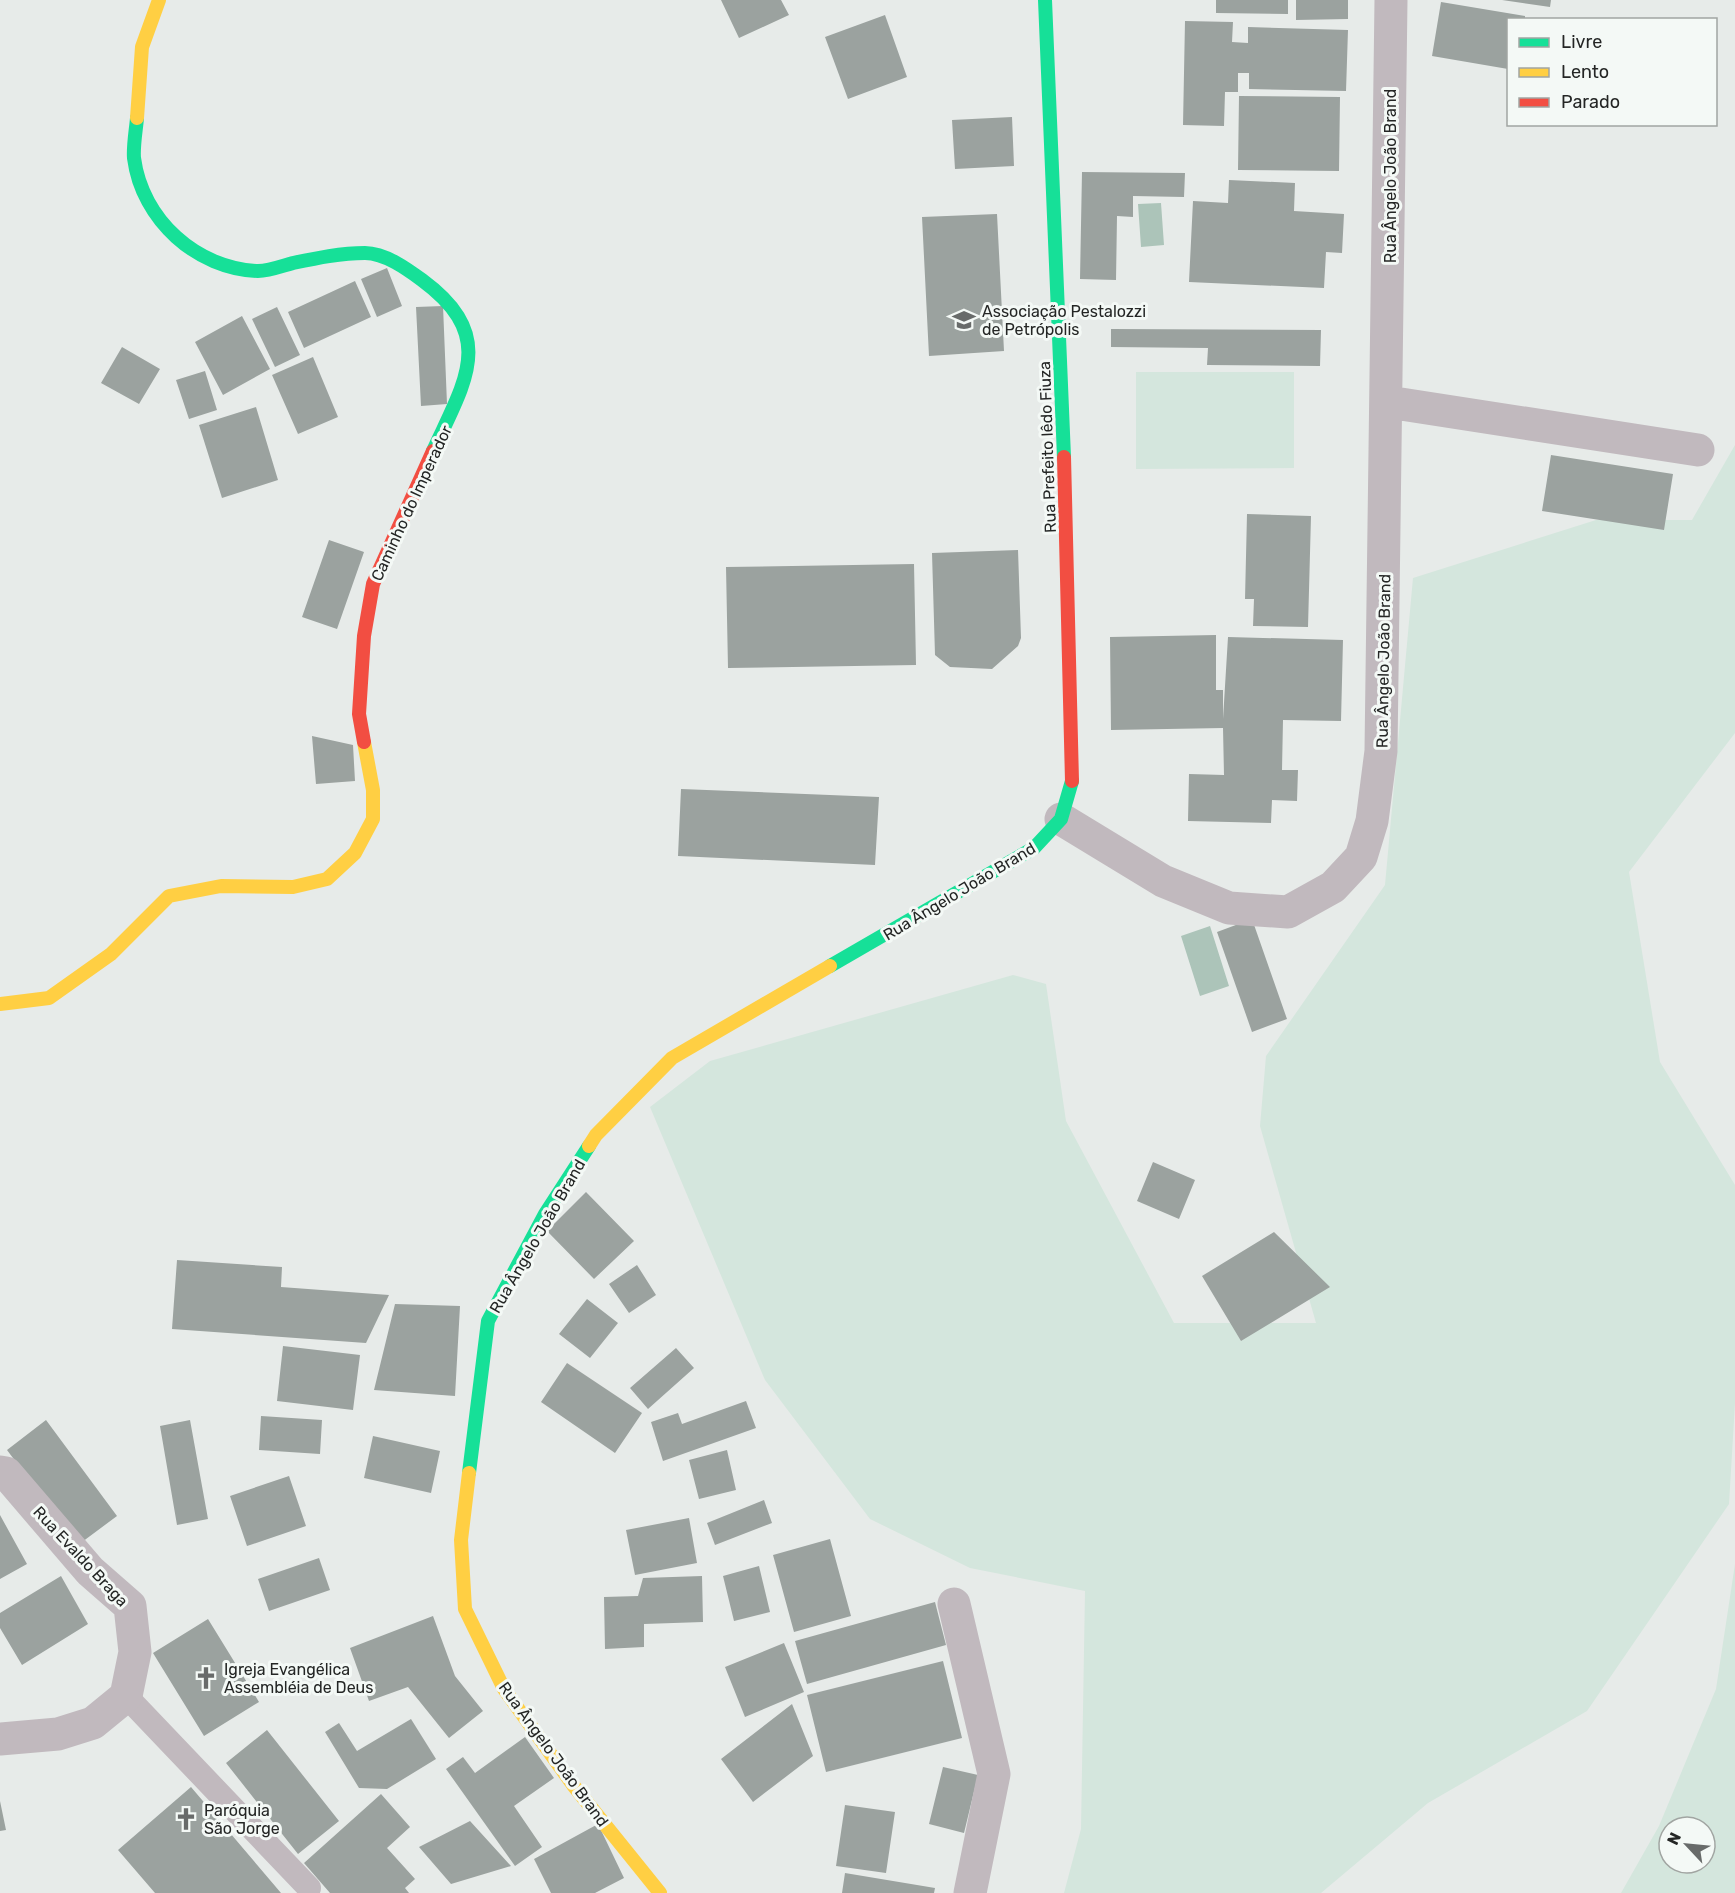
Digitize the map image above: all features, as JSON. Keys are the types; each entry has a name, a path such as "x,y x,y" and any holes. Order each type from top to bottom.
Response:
{"street":[{"name":"Caminho do Imperador","path":"0,1004 48,998 111,954 169,896 221,886 293,887 327,879 354,853 373,819 373,790 359,714 364,636 373,584 466,378 470,350 460,315 435,290 402,266 368,253 326,256 260,271 221,266 191,250 164,225 147,201 134,158 142,47 159,0"},
{"name":"Rua Prefeito Iêdo Fiuza","path":"1045,0 1063,400 1072,779 1061,819"},
{"name":"Rua Ângelo João Brand","path":"660,1893 573,1785 504,1689 465,1609 461,1540 488,1321 545,1214 596,1135 672,1058 1034,848 1061,819 1163,881 1229,908 1288,912 1334,887 1361,857 1372,821 1381,751 1388,402 1391,0"},
{"path":"1388,402 1698,450"},
{"name":"Rua Evaldo Braga","path":"2,1467 90,1570 130,1606 135,1652 126,1696"},
{"path":"954,1604 994,1774 970,1893"},
{"path":"0,1739 57,1734 93,1723 126,1696"}],"lane":[{"path":"126,1696 309,1888"}],"shaded area":[{"path":"1161,203 1164,245 1141,247 1138,204"},
{"path":"1136,372 1294,372 1294,468 1136,469"},
{"path":"1735,445 1735,733 1629,872 1660,1062 1735,1185 1735,1403 1729,1504 1587,1711 1428,1803 1321,1893 1064,1893 1081,1829 1085,1591 970,1568 870,1519 765,1380 650,1107 710,1061 1013,975 1046,984 1066,1121 1174,1323 1316,1323 1260,1126 1266,1056 1385,885 1413,578 1596,520 1692,520"},
{"path":"1210,926 1229,986 1200,996 1181,936"},
{"path":"1735,1564 1735,1893 1621,1893 1657,1830 1657,1875 1717,1875 1717,1815 1664,1815 1716,1689"}],"building":[{"path":"721,0 781,0 789,15 739,38"},
{"path":"1216,0 1288,0 1288,14 1216,13"},
{"path":"1296,0 1348,0 1348,19 1296,20"},
{"path":"1502,0 1551,0 1550,7"},
{"path":"1441,2 1525,16 1525,18 1507,18 1507,69 1432,56"},
{"path":"885,15 907,77 848,99 825,37"},
{"path":"1185,21 1233,22 1232,42 1248,43 1248,27 1348,30 1346,91 1249,89 1249,73 1238,73 1238,92 1225,92 1224,126 1183,125"},
{"path":"1239,96 1340,97 1339,171 1238,170"},
{"path":"1012,117 1014,166 955,169 952,120"},
{"path":"1082,172 1185,173 1184,197 1133,196 1133,217 1117,216 1116,280 1080,279"},
{"path":"1229,180 1295,183 1294,211 1344,214 1342,253 1326,252 1324,288 1189,282 1193,201 1228,203"},
{"path":"997,214 1004,351 929,356 922,217"},
{"path":"387,268 402,306 377,317 361,279"},
{"path":"355,281 371,317 304,348 288,312"},
{"path":"443,306 447,404 421,406 416,307"},
{"path":"277,307 300,355 275,367 252,319"},
{"path":"242,316 270,369 223,395 195,342"},
{"path":"1111,329 1321,330 1320,366 1207,365 1208,348 1111,347"},
{"path":"122,347 160,369 139,404 101,383"},
{"path":"313,357 338,417 298,434 272,375"},
{"path":"205,371 217,410 189,419 176,380"},
{"path":"256,407 278,480 222,498 199,425"},
{"path":"1551,455 1673,474 1664,530 1542,511"},
{"path":"1247,514 1311,516 1308,627 1253,626 1254,599 1245,599"},
{"path":"329,540 364,552 337,629 302,617"},
{"path":"1018,550 1021,638 1018,646 992,669 950,667 935,655 932,553"},
{"path":"914,564 916,665 728,668 726,567"},
{"path":"1216,635 1216,690 1223,690 1223,719 1228,637 1343,640 1341,721 1283,720 1282,770 1298,770 1297,801 1272,800 1271,823 1188,821 1189,774 1224,775 1223,728 1111,730 1110,637"},
{"path":"312,736 353,745 355,781 316,784"},
{"path":"681,789 879,797 875,865 678,856"},
{"path":"1252,919 1287,1019 1252,1032 1217,932"},
{"path":"1153,1162 1195,1180 1179,1219 1137,1201"},
{"path":"586,1192 634,1241 594,1279 547,1231"},
{"path":"1274,1232 1330,1287 1241,1341 1202,1276"},
{"path":"177,1260 282,1267 281,1287 389,1295 366,1343 172,1329"},
{"path":"637,1265 656,1295 629,1313 609,1284"},
{"path":"587,1299 618,1323 590,1358 559,1334"},
{"path":"395,1304 460,1306 455,1396 374,1390"},
{"path":"283,1346 360,1355 353,1410 277,1401"},
{"path":"676,1348 694,1368 648,1409 630,1388"},
{"path":"567,1363 642,1413 615,1453 541,1402"},
{"path":"746,1401 756,1428 663,1461 651,1422 678,1413 682,1424"},
{"path":"261,1416 322,1420 320,1454 259,1450"},
{"path":"46,1420 117,1516 78,1545 7,1450"},
{"path":"190,1420 208,1519 177,1525 160,1426"},
{"path":"373,1436 440,1451 431,1493 364,1478"},
{"path":"727,1450 736,1490 699,1499 689,1460"},
{"path":"289,1476 306,1526 247,1546 230,1496"},
{"path":"764,1500 772,1523 715,1545 707,1523"},
{"path":"0,1515 27,1564 0,1579"},
{"path":"689,1518 697,1563 635,1575 626,1530"},
{"path":"830,1539 851,1616 794,1632 773,1555"},
{"path":"319,1558 330,1590 269,1611 258,1579"},
{"path":"759,1566 770,1612 734,1621 723,1576"},
{"path":"61,1576 88,1624 22,1665 0,1628 0,1613"},
{"path":"702,1576 703,1622 644,1624 644,1647 605,1649 604,1597 638,1596 643,1578"},
{"path":"935,1602 946,1645 807,1684 795,1641"},
{"path":"433,1616 455,1676 483,1711 449,1738 408,1687 369,1701 350,1648"},
{"name":"Igreja Evangélica Assembléia de Deus","path":"208,1619 259,1702 204,1736 153,1653"},
{"path":"784,1643 804,1692 745,1717 725,1667"},
{"path":"943,1661 962,1738 826,1772 807,1695"},
{"path":"792,1704 813,1756 753,1802 721,1759"},
{"path":"411,1719 436,1759 387,1789 359,1788 325,1732 339,1723 357,1751"},
{"path":"267,1730 339,1821 298,1854 226,1763"},
{"path":"525,1737 554,1778 514,1806 542,1847 515,1866 446,1769 463,1757 475,1773"},
{"path":"943,1767 978,1775 964,1833 929,1824"},
{"name":"Paróquia São Jorge","path":"191,1787 281,1893 155,1893 118,1850"},
{"path":"381,1794 410,1827 387,1848 415,1879 405,1888 409,1893 330,1893 304,1863"},
{"path":"0,1801 6,1830 0,1831"},
{"path":"845,1805 895,1812 886,1873 836,1866"},
{"path":"470,1821 511,1866 451,1884 419,1847"},
{"path":"598,1824 624,1878 595,1893 551,1893 534,1859"},
{"path":"845,1873 935,1888 934,1893 842,1893"}],"traffic: fast":[{"path":"1045,0 1064,457"},
{"path":"137,118 134,158 139,181 148,202 161,220 176,237 194,251 235,268 258,271 329,256 373,254 403,267 446,301 460,320 467,340 468,360 464,381 433,451"},
{"path":"830,966 1034,848 1061,819 1072,781"},
{"path":"469,1473 488,1321 545,1214 589,1146"}],"traffic: slow":[{"path":"137,118 142,47 159,0"},
{"path":"0,1004 49,998 111,954 169,896 221,886 293,887 327,879 355,853 373,819 373,790 364,742"},
{"path":"589,1146 596,1135 672,1058 830,966"},
{"path":"469,1473 461,1540 465,1609 504,1689 573,1785 660,1893"}],"traffic: jam":[{"path":"364,742 359,714 364,636 373,584 433,451"},
{"path":"1064,457 1072,781"}],"place":[{"name":"Associação Pestalozzi de Petrópolis","path":"964,320"},
{"name":"Igreja Evangélica Assembléia de Deus","path":"206,1678"},
{"name":"Paróquia São Jorge","path":"186,1819"}]}
